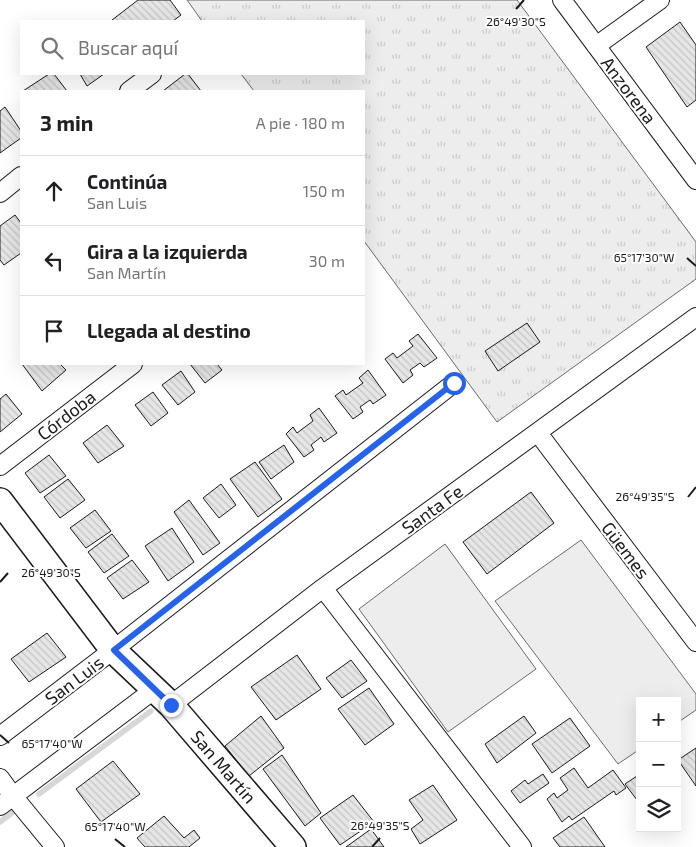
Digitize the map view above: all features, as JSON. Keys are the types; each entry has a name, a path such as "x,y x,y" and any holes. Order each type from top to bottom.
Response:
{"street":[{"name":"Anzorena","path":"562,0 696,180"},
{"path":"596,46 660,0"},
{"path":"130,90 151,75"},
{"path":"0,193 20,177"},
{"name":"Santa Fe","path":"6,801 323,588 696,317"},
{"name":"Córdoba","path":"0,466 132,365"},
{"name":"San Luis","path":"0,736 114,650 454,383"},
{"name":"Güemes","path":"538,433 696,642"},
{"name":"San Martín","path":"0,501 114,650 163,697 293,847"},
{"path":"323,588 522,847"},
{"path":"0,778 6,801 55,847"}],"green space":[{"path":"187,0 517,0 696,242 696,279 497,422 365,242 365,90 253,90 242,75 365,75 365,20 201,20"}],"shaded area":[{"path":"581,540 696,694 696,710 681,720 681,697 636,697 636,752 618,764 495,601"},
{"path":"445,544 536,669 448,732 359,609"}],"building":[{"path":"138,0 170,0 181,15 174,20 112,20"},
{"path":"680,22 696,45 696,100 687,107 646,47"},
{"path":"47,75 55,75 66,90 25,90"},
{"path":"81,75 103,75 87,86"},
{"path":"184,75 189,75 200,90 164,90"},
{"path":"5,107 20,130 20,139 0,153 0,111"},
{"path":"15,215 20,222 20,254 4,265 0,260 0,226"},
{"path":"527,323 540,342 498,371 485,351"},
{"path":"418,334 437,358 424,367 420,363 410,370 413,375 403,383 385,359 393,353 397,358 413,346 409,341"},
{"path":"23,365 61,365 66,370 42,391"},
{"path":"191,365 218,365 222,370 205,383"},
{"path":"368,370 386,395 373,404 370,400 360,407 363,412 353,419 335,396 343,390 346,395 363,383 359,378"},
{"path":"181,371 195,392 178,405 162,385"},
{"path":"153,392 168,413 151,426 135,405"},
{"path":"6,394 22,414 0,432 0,399"},
{"path":"319,408 337,433 324,442 321,437 311,445 314,450 304,457 286,434 293,427 297,433 313,421 310,415"},
{"path":"107,425 124,446 98,463 83,443"},
{"path":"284,445 294,462 271,479 259,462"},
{"path":"49,455 66,476 40,493 25,473"},
{"path":"255,462 282,499 258,517 230,479"},
{"path":"68,479 85,500 60,518 44,497"},
{"path":"221,484 236,505 219,518 203,498"},
{"path":"531,492 554,523 487,574 463,542"},
{"path":"189,500 220,543 203,555 174,512"},
{"path":"95,510 111,531 86,548 70,528"},
{"path":"172,528 194,562 168,581 145,546"},
{"path":"112,534 129,556 104,573 88,552"},
{"path":"132,560 149,582 123,599 107,578"},
{"path":"47,633 66,657 29,682 11,659"},
{"path":"297,655 321,689 276,720 251,687"},
{"path":"351,660 367,681 342,698 326,678"},
{"path":"369,688 394,724 365,745 338,709"},
{"path":"261,716 284,748 249,776 225,746"},
{"path":"524,716 536,733 497,763 485,744"},
{"path":"570,718 590,746 552,773 532,744"},
{"path":"696,748 696,786 681,764 681,758"},
{"path":"282,755 321,813 305,826 263,769"},
{"path":"113,761 140,794 101,822 76,789"},
{"path":"574,768 588,788 613,770 626,788 616,795 614,791 572,820 569,816 562,822 547,799 554,793 557,798 568,790 560,778"},
{"path":"543,774 549,783 520,803 511,791 525,780 528,784"},
{"path":"636,777 636,799 625,784"},
{"path":"433,785 457,820 420,844 411,829 423,820 409,800"},
{"path":"353,795 374,822 340,845 320,818"},
{"path":"164,816 184,838 194,830 200,838 189,847 145,847 137,838"},
{"path":"584,817 605,847 560,847 553,838"},
{"path":"371,829 384,847 346,847"}],"waterway":[{"path":"39,794 151,711"},
{"path":"0,822 12,813"}],"route":[{"path":"171,705 114,650 454,383"}]}
